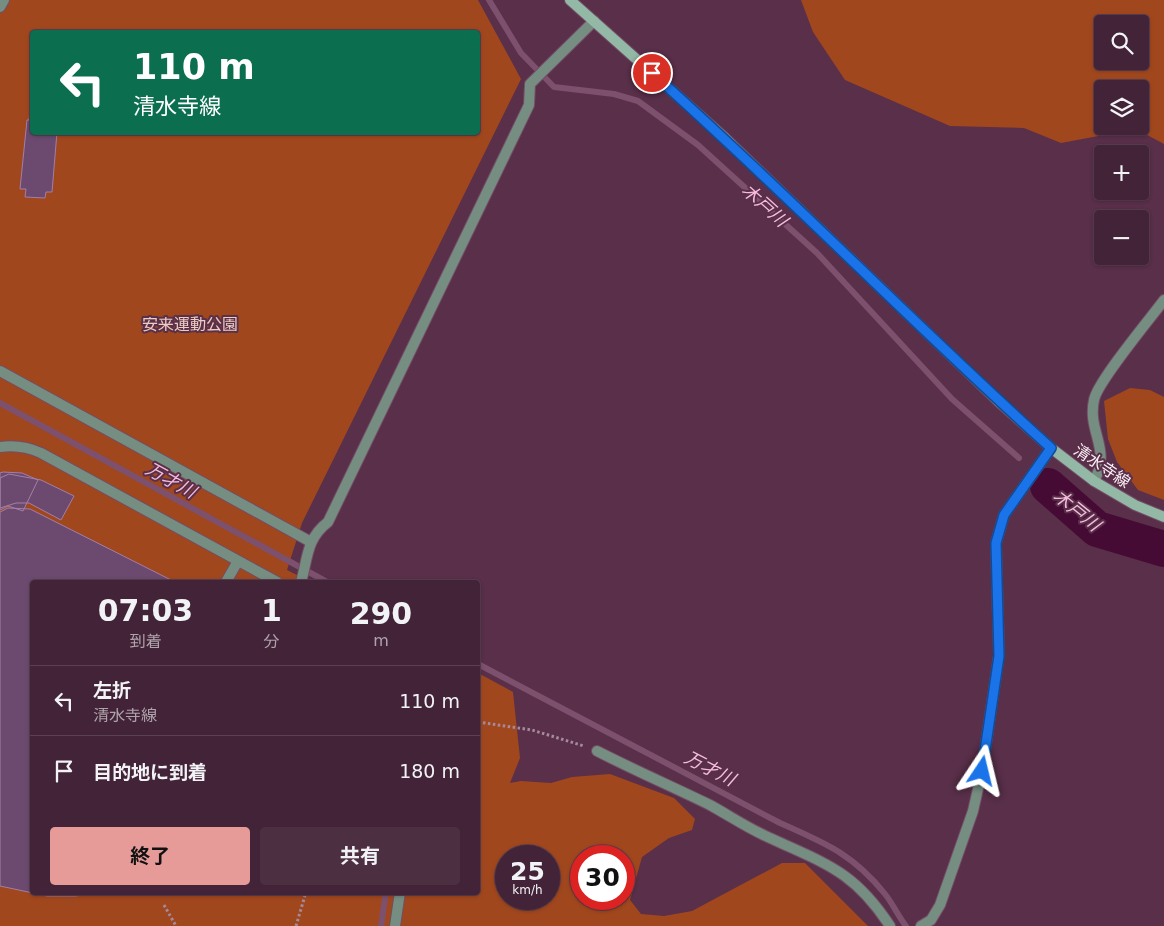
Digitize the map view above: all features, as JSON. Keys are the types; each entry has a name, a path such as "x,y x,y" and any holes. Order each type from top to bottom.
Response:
{"main road":[{"name":"清水寺線","path":"570,0 724,138 998,400 1051,448 1094,481 1134,505 1164,517"}],"street":[{"path":"0,7 4,0"},
{"path":"301,580 311,542 316,532 328,522 529,105 530,84 594,21"},
{"path":"1094,481 1101,468 1102,460 1093,420 1094,396 1164,300"},
{"path":"0,370 311,542"},
{"path":"0,447 10,445 41,453 273,580"},
{"path":"921,926 931,920 940,905 973,811 982,771 999,656 996,543 1004,515 1051,448"},
{"path":"227,580 238,560"},
{"path":"597,751 710,806 770,838 822,861 847,876 865,893 890,926"},
{"path":"395,926 400,895"}],"path":[{"path":"480,722 532,730 597,751"},
{"path":"296,926 305,895"},
{"path":"164,905 176,926"}],"green space":[{"name":"安来運動公園","path":"0,0 478,0 521,79 302,523 287,570 307,580 30,580 30,895 480,895 480,674 513,692 520,758 510,783 521,781 551,783 572,777 610,774 674,798 695,819 692,830 669,838 642,857 635,882 635,845 570,845 570,910 635,910 635,906 641,914 664,916 692,911 782,863 805,863 868,926 0,926"},
{"path":"801,0 1164,0 1164,144 1147,135 1149,135 1149,80 1094,80 1094,135 1104,135 1061,143 1024,128 950,126 845,80 813,32"},
{"path":"1130,388 1150,390 1164,397 1164,500 1138,490 1117,462 1108,439 1104,401"}],"building":[{"path":"30,110 30,135 57,135 52,192 46,192 45,198 25,197 26,189 20,189 27,120 29,120"},
{"path":"0,473 22,473 38,480 23,511 8,506 0,510"},
{"path":"9,474 41,480 74,496 61,520 29,503 16,503 0,508 0,478"},
{"path":"8,508 30,509 171,580 30,580 30,892 0,886 0,512"},
{"path":"42,895 82,895 76,896"}],"waterway":[{"name":"木戸川","path":"489,0 521,53 554,87 614,94 638,101 698,145 817,253 952,399 1019,458"},
{"name":"万才川","path":"0,403 323,580"},
{"name":"木戸川","path":"1048,486 1097,529 1164,549"},
{"name":"万才川","path":"480,665 837,851 850,859 873,880 888,898 906,926"},
{"path":"381,926 386,895"}],"route":[{"path":"652,73 724,138 998,400 1051,448 1029,476 1004,515 996,543 999,656 991,722 982,771"}]}
